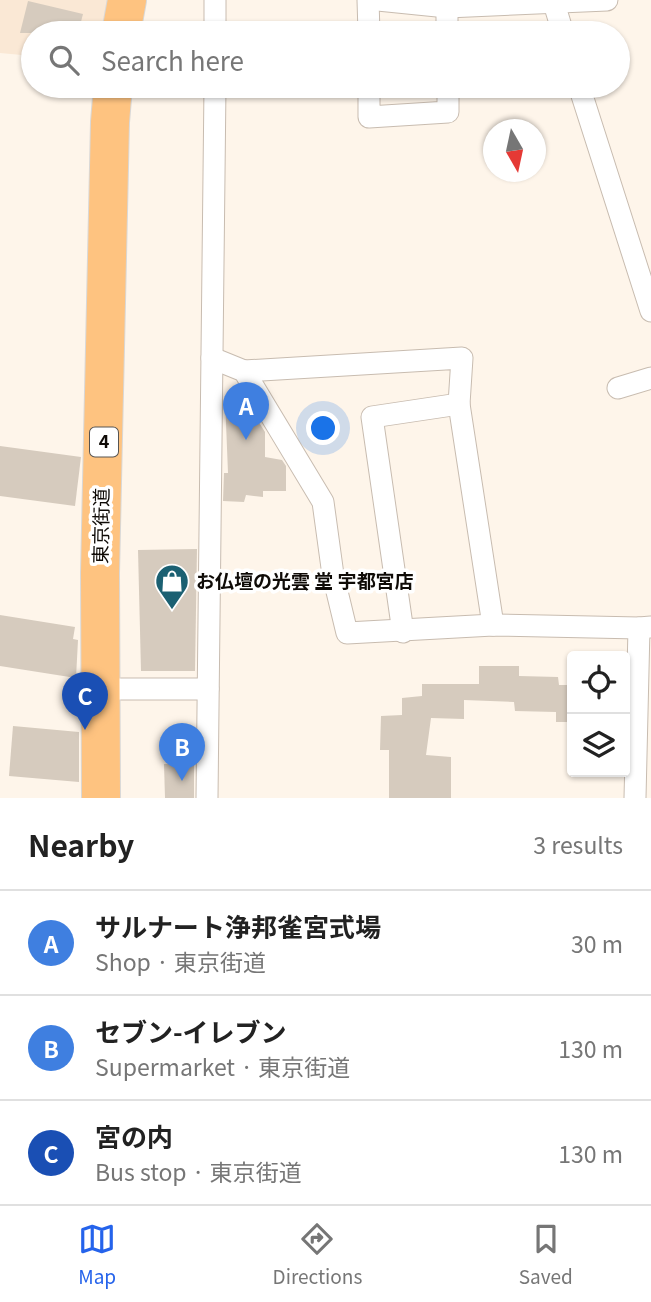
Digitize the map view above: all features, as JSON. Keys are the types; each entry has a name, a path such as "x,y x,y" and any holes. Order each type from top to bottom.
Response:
{"highway":[{"path":"123,21 127,0"},
{"name":"東京街道","path":"102,798 99,689 112,98"}],"street":[{"path":"215,0 215,21"},
{"path":"368,0 369,21"},
{"path":"378,0 447,7 607,0"},
{"path":"553,2 559,21"},
{"path":"447,7 447,21"},
{"path":"207,798 215,98"},
{"path":"369,98 369,117 448,113 448,98"},
{"path":"583,98 651,311"},
{"path":"212,358 244,371 462,358 459,404 493,625"},
{"path":"244,371 323,502 333,575 347,633 493,625 645,628 635,798"},
{"path":"618,388 651,378"},
{"path":"403,632 372,417 459,404"},
{"path":"99,689 208,690"}],"shaded area":[{"path":"0,0 117,0 112,21 21,21 21,55 0,53"}],"building":[{"path":"28,1 83,14 81,21 23,21"},
{"path":"242,396 265,432 265,457 282,460 286,466 286,491 263,491 263,497 246,495 244,502 223,501 224,473 228,473 225,398"},
{"path":"0,446 81,457 75,506 0,496"},
{"name":"お仏壇の光雲 堂 宇都宮店","path":"197,549 195,671 141,671 138,550"},
{"path":"0,615 75,627 73,639 78,640 76,678 0,666"},
{"path":"479,666 519,666 519,676 558,677 559,685 567,685 567,722 556,722 556,712 515,711 514,702 464,700 464,719 431,718 426,755 451,757 451,798 389,798 389,750 380,750 381,716 402,715 402,698 422,696 422,684 479,684"},
{"path":"13,726 79,732 79,782 9,776"},
{"path":"194,763 194,798 165,798 164,764"}],"place":[{"name":"サルナート浄邦雀宮式場","path":"246,440"},
{"name":"お仏壇の光雲 堂 宇都宮店","path":"172,611"},
{"name":"宮の内","path":"85,730"},
{"name":"セブン-イレブン","path":"182,781"}]}
